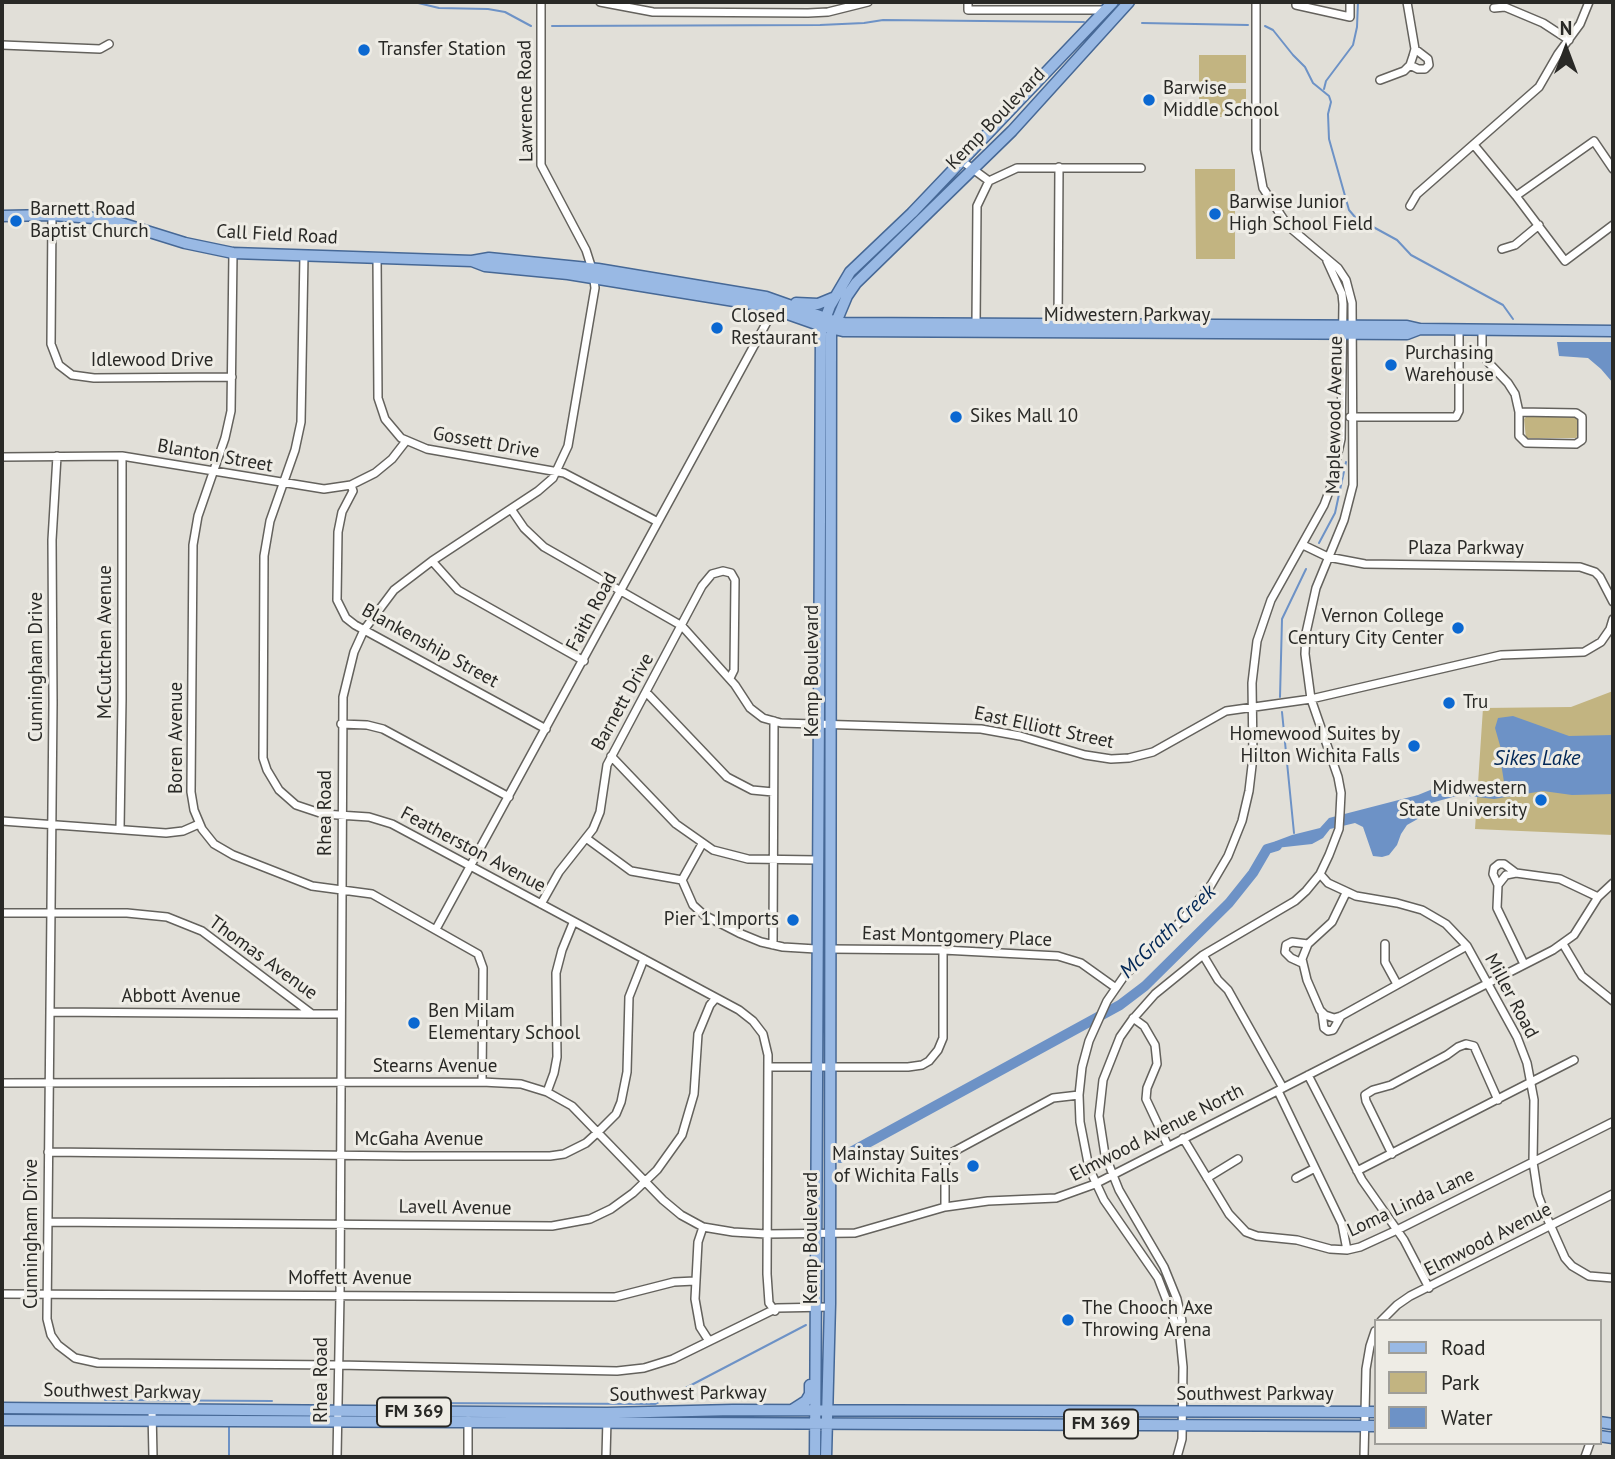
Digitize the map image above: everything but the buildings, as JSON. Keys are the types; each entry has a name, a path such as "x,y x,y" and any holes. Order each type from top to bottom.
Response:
{"main road":[{"name":"Kemp Boulevard","path":"815,1457 819,344 856,283 1036,104 1129,2"},
{"name":"Kemp Boulevard","path":"827,1457 830,1307 829,324 835,296 850,272 912,213 1109,6"},
{"path":"1025,94 1036,104"},
{"name":"Call Field Road","path":"2,216 52,215 108,219 125,222 185,243 233,253 472,261 489,258 785,303 829,324"},
{"name":"Call Field Road","path":"704,292 829,324"},
{"path":"785,303 818,304 835,296"},
{"name":"Midwestern Parkway","path":"829,324 867,332 1058,328"},
{"name":"Midwestern Parkway","path":"829,324 1348,330 1407,334 1420,329 1613,331"},
{"path":"831,376 836,348 841,338 851,333 867,332"},
{"path":"817,860 830,860"},
{"path":"816,949 830,949"},
{"path":"786,1410 794,1409 806,1401 810,1394 810,1371 815,1361"},
{"path":"827,1376 833,1399 852,1411"},
{"name":"Southwest Parkway","path":"2,1408 338,1411 468,1418"},
{"name":"Southwest Parkway","path":"607,1419 701,1412 786,1410 1370,1412"},
{"path":"700,1424 701,1412"},
{"path":"1013,1424 1014,1412"},
{"name":"Southwest Parkway","path":"2,1420 338,1423 468,1418 607,1419 700,1424 1370,1426"},
{"path":"827,1457 833,1434 847,1423"}],"street":[{"name":"Lawrence Road","path":"541,2 541,164 580,237 593,273"},
{"path":"600,2 663,12 808,13 828,12 868,2"},
{"name":"Maplewood Avenue","path":"1177,1457 1182,1439 1183,1367 1179,1327 1182,1321 1166,1270 1112,1175 1102,1144 1100,1105 1103,1080 1115,1048 1133,1018 1155,994 1203,955 1295,901 1320,874 1339,829 1340,813 1341,793 1338,777 1311,699 1306,664 1306,633 1315,588 1348,510 1353,485 1348,330 1342,294 1325,257 1288,226 1263,188 1256,150 1256,2"},
{"path":"1296,2 1296,5 1350,17 1350,2"},
{"path":"1380,79 1404,71 1410,65 1415,49 1407,2"},
{"path":"1410,206 1417,194 1539,87 1580,24 1589,2"},
{"path":"968,6 1109,6"},
{"path":"1494,8 1505,7 1543,23 1569,40"},
{"path":"2,45 100,49 108,44"},
{"path":"1410,65 1425,69 1429,65 1428,59 1415,49"},
{"path":"1516,195 1594,141 1613,169"},
{"path":"1474,145 1516,195 1565,261 1613,225"},
{"path":"962,160 989,181"},
{"path":"1058,328 1059,167"},
{"path":"976,324 977,206 989,181 1017,168 1141,168"},
{"name":"Idlewood Drive","path":"52,215 51,344 59,365 72,375 94,378 232,377"},
{"path":"1502,248 1516,245 1539,225"},
{"name":"Boren Avenue","path":"199,824 191,792 193,545 198,516 231,411 233,253"},
{"name":"Featherston Avenue","path":"304,256 301,422 295,450 267,534 264,556 263,758 273,783 286,798 311,811 369,817 393,824 739,1010 759,1027 767,1044 766,1234 769,1303 775,1311"},
{"name":"Gossett Drive","path":"377,257 378,398 385,419 406,440 426,449 574,476 657,522"},
{"name":"Rhea Road","path":"337,1457 340,1294 341,724 346,678 364,630 394,590 553,478 568,446 574,419 593,306 593,273"},
{"name":"Faith Road","path":"436,929 774,309"},
{"path":"1343,417 1456,417 1459,329"},
{"path":"1482,329 1482,347 1487,361 1515,394 1519,412 1519,436 1527,443 1576,444 1582,440 1582,417 1576,413 1519,412"},
{"name":"Maplewood Avenue","path":"1179,1327 1153,1270 1095,1184 1081,1136 1079,1095 1082,1067 1095,1025 1116,988 1125,975 1200,900 1228,856 1242,821 1253,757 1253,660 1256,641 1271,600 1303,545 1330,489 1338,458 1343,417 1348,330"},
{"name":"Blanton Street","path":"2,457 122,456 314,489 351,485 375,473 406,440"},
{"name":"Cunningham Drive","path":"57,456 52,540 47,1319 54,1341 75,1358 88,1362 632,1370 673,1359 775,1311 789,1307 830,1307"},
{"name":"McCutchen Avenue","path":"120,829 122,456"},
{"name":"Blankenship Street","path":"351,485 353,491 342,512 338,532 337,600 346,618 546,729"},
{"path":"511,509 524,528 544,547 682,626 730,678 755,713 774,721 773,945"},
{"name":"Plaza Parkway","path":"1303,545 1328,557 1365,564 1580,567 1595,572 1600,577 1613,602"},
{"path":"432,561 458,590 584,660"},
{"name":"Barnett Drive","path":"541,904 559,872 586,838 600,812 604,774 611,756 708,578 716,571 723,570 733,575 734,670 730,678"},
{"path":"1252,707 1311,699 1501,655 1584,652 1601,642 1613,619"},
{"path":"646,692 727,777 752,790 773,792"},
{"name":"East Elliott Street","path":"774,721 981,729 1020,736 1100,758 1120,759 1153,752 1226,711 1252,707"},
{"path":"341,724 367,724 383,729 509,797"},
{"path":"611,756 676,824 702,844 732,857 817,860"},
{"path":"2,821 175,832 199,824 214,844 233,855 312,886 372,894 478,954 483,964 482,1083"},
{"path":"586,838 631,872 682,880"},
{"path":"702,844 682,880 690,901 704,915 739,933 773,945 816,949"},
{"path":"1516,873 1504,864 1499,864 1494,868 1493,874 1498,885 1499,915 1524,964"},
{"path":"1498,885 1506,876 1516,873 1560,878 1598,897"},
{"name":"Miller Road","path":"1320,874 1328,883 1346,893 1422,910 1446,925 1466,946 1521,1044 1532,1083 1535,1109 1533,1162 1538,1195 1550,1226 1565,1258 1573,1266 1589,1276 1613,1278"},
{"path":"1613,883 1598,897 1583,925 1563,944 1582,976 1613,1002"},
{"path":"1341,1016 1333,1030 1328,1031 1323,1024 1322,1013 1302,963 1308,944 1332,922 1346,893"},
{"name":"Thomas Avenue","path":"2,913 152,914 190,925 202,931 312,1014 340,1014"},
{"path":"547,1092 557,1056 556,973 573,923"},
{"path":"1302,963 1285,952 1286,945 1292,942 1308,944"},
{"path":"1385,944 1385,962 1397,984"},
{"name":"Elmwood Avenue North","path":"816,1234 863,1231 945,1207 988,1201 1056,1198 1095,1184 1563,944"},
{"path":"1322,1013 1330,1017 1341,1016 1466,946"},
{"name":"East Montgomery Place","path":"830,949 943,950 1064,957 1081,962 1116,988"},
{"path":"768,1067 908,1067 929,1061 938,1051 943,1038 943,950"},
{"path":"1203,955 1218,980 1228,990 1280,1089 1342,1224 1347,1250"},
{"name":"McGaha Avenue","path":"48,1152 564,1154 576,1149 598,1132 616,1114 624,1095 629,997 644,959"},
{"name":"Lavell Avenue","path":"49,1222 564,1225 590,1219 622,1202 645,1182 673,1151 685,1128 694,1094 698,1034 715,999"},
{"name":"Abbott Avenue","path":"50,1012 312,1014"},
{"path":"1133,1018 1144,1026 1154,1044 1157,1064 1147,1088 1146,1099 1168,1146"},
{"path":"1392,1154 1366,1101 1365,1095 1373,1090 1391,1085 1466,1044 1474,1046 1498,1100"},
{"path":"1357,1171 1574,1060"},
{"path":"1308,1075 1357,1171 1397,1230 1429,1287"},
{"name":"Stearns Avenue","path":"2,1083 510,1083 547,1092 572,1106 645,1182 681,1215 703,1227 733,1233 816,1234"},
{"path":"945,1207 945,1162 951,1153 1052,1098 1079,1095"},
{"name":"Loma Linda Lane","path":"1183,1138 1229,1214 1246,1232 1347,1250 1397,1230 1613,1122"},
{"path":"1207,1178 1238,1159"},
{"path":"1296,1178 1315,1168"},
{"name":"Elmwood Avenue","path":"1383,1319 1397,1305 1429,1287 1613,1194"},
{"path":"703,1227 698,1242 696,1315 709,1341"},
{"name":"Moffett Avenue","path":"2,1294 615,1297 674,1282 695,1281"},
{"path":"1364,1457 1370,1426 1366,1369 1374,1334"},
{"path":"152,1410 153,1457"},
{"path":"468,1418 468,1457"},
{"path":"606,1457 607,1419"}],"green space":[{"path":"1199,55 1246,55 1246,83 1199,83"},
{"path":"1199,89 1246,89 1246,117 1199,117"},
{"name":"Barwise Junior High School Field","path":"1195,169 1235,169 1235,259 1196,259"},
{"path":"1526,417 1577,417 1578,434 1576,438 1526,438"},
{"name":"Midwestern State University","path":"1613,691 1613,835 1475,829 1483,708 1571,707"}],"water":[{"path":"1557,342 1613,342 1613,383 1588,358 1559,356"},
{"name":"Sikes Lake","path":"1513,716 1569,736 1613,735 1613,794 1572,795 1543,791 1494,799 1460,795 1431,803 1430,812 1407,825 1397,845 1389,855 1382,857 1373,856 1363,827 1355,823 1330,829 1323,838 1312,844 1267,849 1276,841 1320,828 1329,818 1418,795 1445,784 1490,788 1504,782 1501,763 1503,756 1495,728 1498,718"}],"waterway":[{"path":"414,2 439,8 505,12 531,26"},
{"path":"1324,89 1326,81 1353,45 1358,2"},
{"path":"552,26 820,25 883,20 1084,22"},
{"path":"1142,23 1248,25"},
{"path":"1265,26 1273,30 1305,67 1313,83 1329,96 1329,139 1349,210 1355,217 1397,240 1411,255 1503,305 1513,319"},
{"path":"1319,543 1335,513 1346,462"},
{"path":"1280,697 1282,619 1306,569"},
{"path":"1282,712 1294,833"},
{"name":"McGrath Creek","path":"840,1158 1120,1005 1145,986 1229,903 1253,873 1267,849 1277,846"},
{"path":"413,1403 655,1404 806,1325"},
{"path":"105,1400 272,1401"},
{"path":"229,1427 229,1457"}],"place":[{"name":"Transfer Station","path":"364,50"},
{"name":"Barwise Middle School","path":"1149,100"},
{"name":"Barwise Junior High School Field","path":"1215,214"},
{"name":"Barnett Road Baptist Church","path":"16,221"},
{"name":"Closed Restaurant","path":"717,328"},
{"name":"Purchasing Warehouse","path":"1391,365"},
{"name":"Sikes Mall 10","path":"956,417"},
{"name":"Vernon College Century City Center","path":"1458,628"},
{"name":"Tru","path":"1449,703"},
{"name":"Homewood Suites by Hilton Wichita Falls","path":"1414,746"},
{"name":"Midwestern State University","path":"1541,800"},
{"name":"Pier 1 Imports","path":"793,920"},
{"name":"Ben Milam Elementary School","path":"414,1023"},
{"name":"Mainstay Suites of Wichita Falls","path":"973,1166"},
{"name":"The Chooch Axe Throwing Arena","path":"1068,1320"}]}
